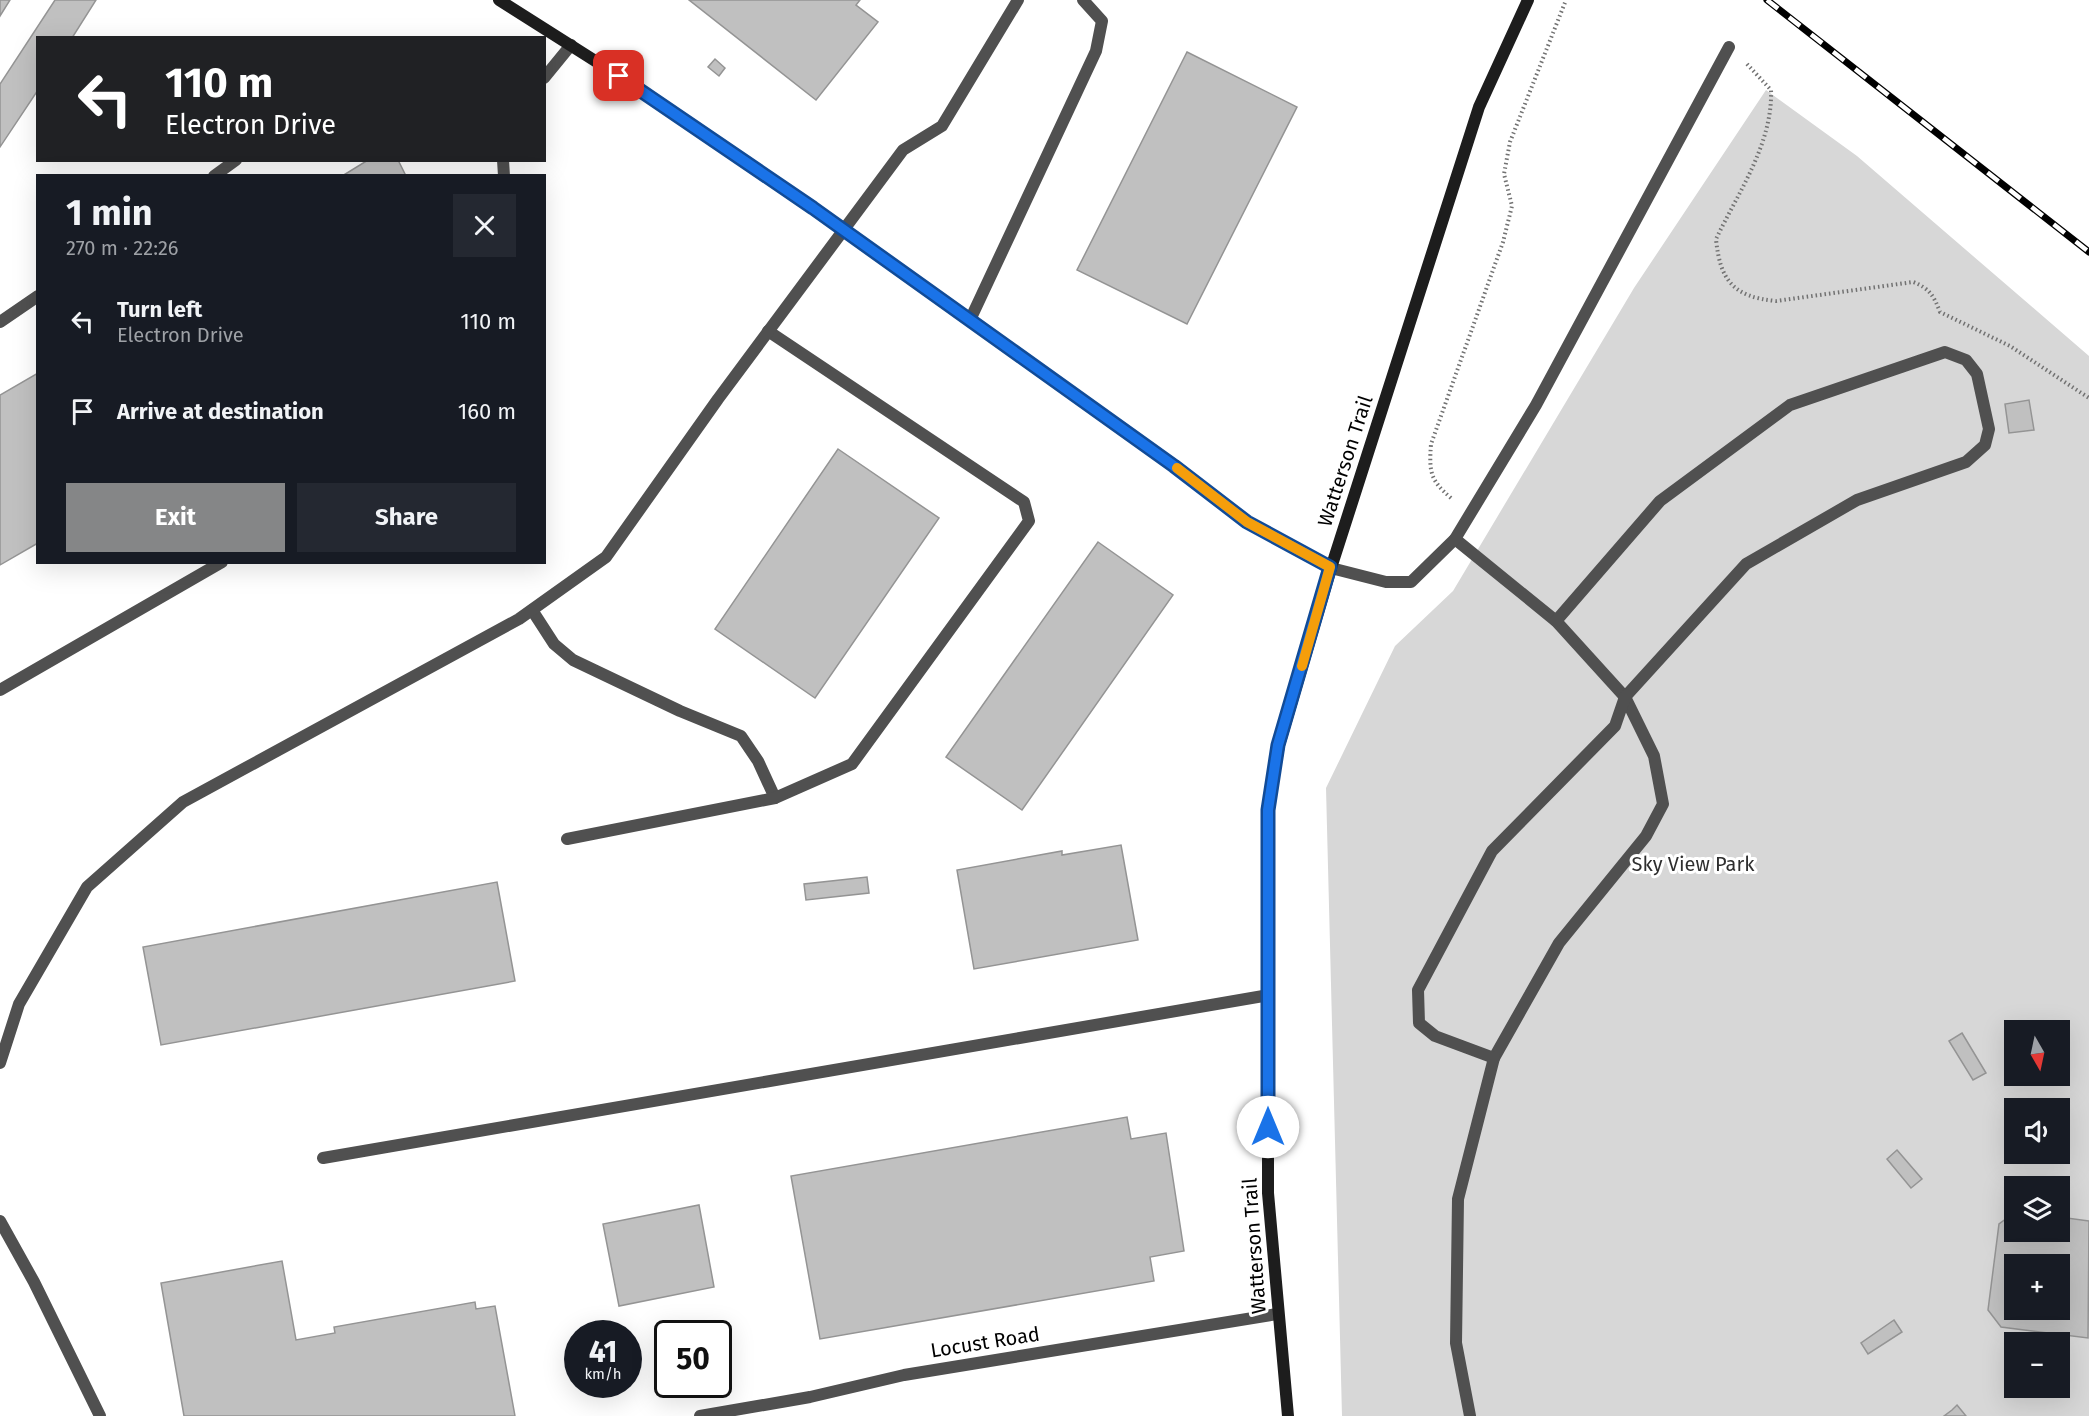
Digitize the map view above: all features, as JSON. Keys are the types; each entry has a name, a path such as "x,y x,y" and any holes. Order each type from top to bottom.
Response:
{"main road":[{"path":"499,0 570,45 842,229 1247,522 1330,567"},
{"name":"Watterson Trail","path":"1288,1416 1277,1314 1268,1193 1268,810 1278,745 1330,567 1479,107 1528,0"}],"street":[{"path":"0,1063 19,1004 87,887 183,802 532,610 606,556 842,229 903,150 942,126 1018,0"},
{"path":"970,320 1096,51 1102,21 1083,0"},
{"path":"546,75 570,45"},
{"path":"1330,567 1386,582 1411,582 1455,539 1536,405 1729,47"},
{"path":"217,174 234,162"},
{"path":"0,322 36,297"},
{"path":"567,839 775,798 852,764 1029,521 1024,502 768,331"},
{"path":"1494,1058 1435,1036 1419,1023 1418,990 1492,850 1615,726 1625,697 1746,564 1857,500 1966,462 1985,445 1989,429 1977,374 1966,360 1945,352 1790,405 1660,501 1556,621"},
{"path":"1455,539 1556,621 1625,697 1654,756 1663,804 1646,836 1559,943 1494,1058 1458,1199 1456,1343 1470,1416"},
{"path":"0,690 219,564"},
{"path":"532,610 554,644 573,660 680,711 741,736 758,761 775,798"},
{"path":"323,1158 1269,995"},
{"path":"0,1221 34,1282 100,1416"},
{"name":"Locust Road","path":"700,1416 810,1396 904,1375 1277,1314"}],"path":[{"path":"1471,513 1435,484 1429,466 1431,444 1503,242 1512,206 1504,174 1510,142 1566,0"},
{"path":"1729,47 1771,90 1772,111 1764,139 1716,239 1718,257 1725,279 1738,291 1758,299 1776,301 1899,282 1913,282 1927,287 1935,298 1940,312 2010,346 2089,398"}],"green space":[{"name":"Sky View Park","path":"1766,90 1857,156 2089,356 2089,1416 1342,1416 1326,788 1395,646 1453,591 1634,288"}],"building":[{"path":"0,0 10,0 0,16"},
{"path":"55,0 96,0 73,36 36,36 36,93 0,147 0,84"},
{"path":"689,0 860,0 856,5 878,22 816,100"},
{"path":"1187,52 1297,107 1187,324 1077,270"},
{"path":"715,59 725,68 719,76 708,67"},
{"path":"365,162 399,162 405,174 345,174"},
{"path":"36,374 36,544 0,565 0,395"},
{"path":"2029,400 2034,430 2009,433 2005,404"},
{"path":"838,449 939,518 815,698 715,629"},
{"path":"1098,542 1173,595 1022,810 946,757"},
{"path":"1121,845 1138,940 974,969 957,870 1062,851 1062,855"},
{"path":"867,877 869,893 806,900 804,884"},
{"path":"497,882 515,981 161,1045 143,947"},
{"path":"1962,1033 1986,1073 1973,1080 1949,1041"},
{"path":"1127,1117 1131,1139 1166,1133 1184,1251 1150,1257 1154,1281 820,1339 791,1176"},
{"path":"1897,1150 1922,1179 1911,1188 1887,1159"},
{"path":"699,1205 714,1287 619,1306 603,1224"},
{"path":"2070,1218 2089,1221 2088,1338 2070,1336 2070,1332 2041,1332 2001,1327 1988,1310 1999,1224 2004,1220 2004,1242 2070,1242"},
{"path":"282,1261 296,1340 335,1333 334,1327 475,1302 476,1309 495,1306 515,1416 184,1416 161,1283"},
{"path":"1894,1320 1902,1332 1868,1354 1861,1343"},
{"path":"1957,1405 1966,1416 1944,1416 1952,1410"}],"railway":[{"path":"1767,0 2089,252"}],"slow traffic":[{"path":"1177,468 1247,522 1330,567 1302,666"}],"route":[{"path":"619,76 813,208 1174,466 1247,522 1330,567 1278,745 1268,810 1268,1127"}]}
